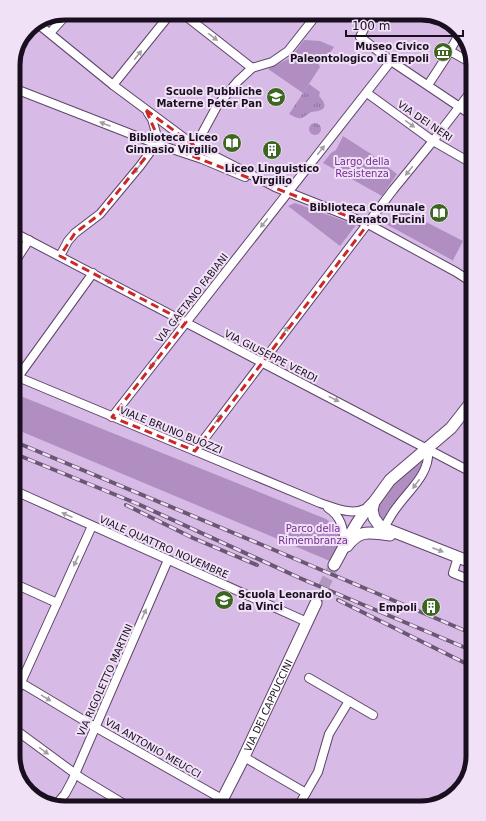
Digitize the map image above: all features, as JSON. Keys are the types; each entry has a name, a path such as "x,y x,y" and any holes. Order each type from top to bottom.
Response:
{"main road":[{"path":"334,566 352,530 390,480 451,428 466,409"},
{"path":"372,502 374,518 379,525 402,536 466,560"},
{"path":"341,553 351,541 365,533 373,532 402,536"},
{"name":"VIA DEI CAPPUCCINI","path":"224,801 316,603"}],"street":[{"path":"50,33 61,20"},
{"path":"113,85 166,20"},
{"path":"191,20 252,68"},
{"path":"187,154 198,148 217,106 237,82 252,68 272,62 288,51 312,20"},
{"path":"368,20 360,37 391,61 466,112"},
{"path":"42,27 113,85 198,148 275,187"},
{"path":"428,85 457,38"},
{"path":"450,51 466,60"},
{"name":"VIA GAETANO FABIANI","path":"112,417 391,61"},
{"path":"20,91 154,143 247,174"},
{"name":"VIA DEI NERI","path":"367,93 433,141 466,160"},
{"path":"195,450 466,98"},
{"path":"60,256 68,241 75,233 95,219 111,202 153,148 156,133 155,126 146,110"},
{"path":"198,148 202,159 234,174 275,187 368,224 466,278"},
{"name":"VIA GIUSEPPE VERDI","path":"20,236 466,469"},
{"path":"20,254 29,240"},
{"path":"20,369 93,273"},
{"name":"VIALE BRUNO BUOZZI","path":"20,378 320,503 353,512 361,511 372,502"},
{"path":"384,528 398,505 416,485 428,464 428,448"},
{"name":"VIALE QUATTRO NOVEMBRE","path":"20,493 307,622"},
{"name":"VIALE BRUNO BUOZZI","path":"320,503 334,512 341,523 346,542"},
{"path":"21,683 92,526"},
{"path":"458,557 454,573 466,578"},
{"name":"VIA RIGOLETTO MARTINI","path":"59,801 69,788 168,560"},
{"path":"20,586 56,603"},
{"path":"309,678 373,715"},
{"name":"VIA ANTONIO MEUCCI","path":"21,683 218,801"},
{"path":"302,801 320,767 329,734 349,701"},
{"path":"20,733 81,778 119,801"},
{"path":"244,757 306,794"}],"highlighted area":[{"path":"146,110 195,146 187,154 368,224 195,451 112,417 186,322 60,256 75,233 100,214 153,148 156,133"}],"green space":[{"path":"304,40 320,41 334,47 325,60 321,58 318,63 320,67 303,93 268,69 290,58"},
{"path":"309,84 320,92 319,96 324,103 324,108 319,111 311,112 303,118 296,118 289,114"},
{"path":"317,123 320,124 320,134 313,135 310,134 309,127 310,124"},
{"name":"Largo della Resistenza","path":"343,136 371,154 397,174 382,196 323,163 331,153 336,150"},
{"path":"295,203 356,225 340,246 288,206"},
{"path":"397,207 463,241 452,262 452,260 386,224"},
{"name":"Parco della Rimembranza","path":"20,396 326,519 339,529 339,543 330,561 20,431"},
{"path":"428,448 428,464 384,528 373,504"}],"tunnel":[{"path":"316,603 334,565"}],"railway":[{"path":"20,444 466,631"},
{"path":"20,456 138,504 302,579 466,648"},
{"path":"126,505 193,538 257,565"},
{"path":"338,600 466,664"}],"place":[{"name":"Museo Civico Paleontologico di Empoli","path":"443,52"},
{"name":"Scuole Pubbliche Materne Peter Pan","path":"276,97"},
{"name":"Biblioteca Liceo Ginnasio Virgilio","path":"232,143"},
{"name":"Liceo Linguistico Virgilio","path":"272,150"},
{"name":"Biblioteca Comunale Renato Fucini","path":"439,213"},
{"name":"Scuola Leonardo da Vinci","path":"224,600"},
{"name":"Empoli","path":"431,607"}]}
